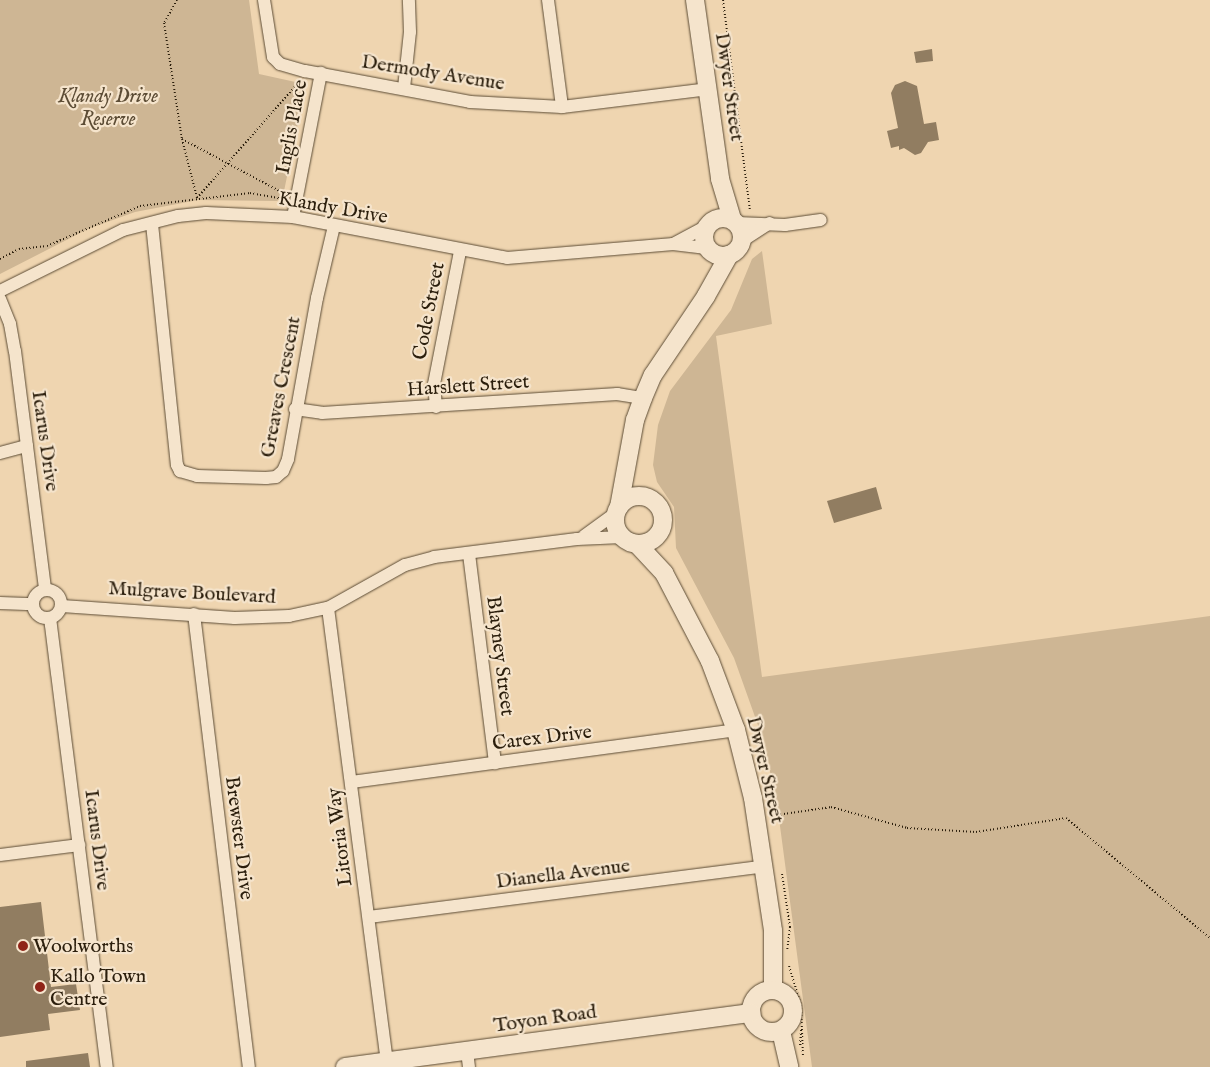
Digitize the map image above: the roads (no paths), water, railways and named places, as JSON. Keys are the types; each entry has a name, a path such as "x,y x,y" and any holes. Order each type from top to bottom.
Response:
{"street":[{"name":"Dermody Avenue","path":"264,0 273,57 280,64 305,70 470,102 562,107 709,89"},
{"path":"404,88 410,32 409,0"},
{"path":"548,0 562,107"},
{"name":"Dwyer Street","path":"695,0 709,89 720,179 740,221"},
{"name":"Inglis Place","path":"293,218 321,73"},
{"name":"Dwyer Street","path":"709,224 720,179"},
{"name":"Klandy Drive","path":"0,291 82,248 123,230 206,213 293,218 460,252 507,258 672,244 716,252"},
{"path":"716,252 704,237 709,224 722,217 740,221 785,225 821,220"},
{"path":"716,252 737,250 742,241 740,221"},
{"name":"Greaves Crescent","path":"152,224 175,456 180,471 197,476 276,477 283,471 288,459 295,409 334,226"},
{"name":"Klandy Drive","path":"672,244 709,224"},
{"path":"742,241 770,224"},
{"name":"Code Street","path":"436,407 434,384 460,252"},
{"path":"631,447 638,475 663,518 659,532 650,541 629,540 616,526 631,447 634,420 653,375 706,296 716,252"},
{"name":"Icarus Drive","path":"0,299 10,324 45,590"},
{"name":"Harslett Street","path":"295,409 322,413 617,394 643,398"},
{"path":"0,453 27,446"},
{"path":"618,510 634,497 653,501"},
{"name":"Mulgrave Boulevard","path":"577,539 594,532 618,510"},
{"name":"Dwyer Street","path":"659,532 664,573"},
{"name":"Mulgrave Boulevard","path":"62,606 265,618 328,608 405,565 434,557 577,539 629,540"},
{"name":"Dwyer Street","path":"629,540 664,573 710,661 736,730 754,798 762,867 773,930 774,990"},
{"name":"Blayney Street","path":"469,554 495,763"},
{"path":"45,590 57,594 62,606 58,614 50,618 38,615 33,604 36,595 45,590"},
{"path":"0,603 33,604"},
{"name":"Litoria Way","path":"328,608 387,1062"},
{"name":"Brewster Drive","path":"194,614 249,1067"},
{"name":"Icarus Drive","path":"50,618 107,1067"},
{"name":"Carex Drive","path":"352,782 736,730"},
{"path":"0,855 79,844"},
{"name":"Dianella Avenue","path":"369,917 762,867"},
{"path":"774,990 790,998 794,1009 790,1023 781,1031 766,1032 760,1028 751,1013 755,998 760,993 774,990"},
{"name":"Toyon Road","path":"345,1067 387,1062 468,1059 751,1013"},
{"path":"781,1031 797,1063"}],"place":[{"name":"Woolworths","path":"23,946"},
{"name":"Kallo Town Centre","path":"40,987"}],"park label":[{"name":"Klandy Drive Reserve","path":"108,108"}]}
